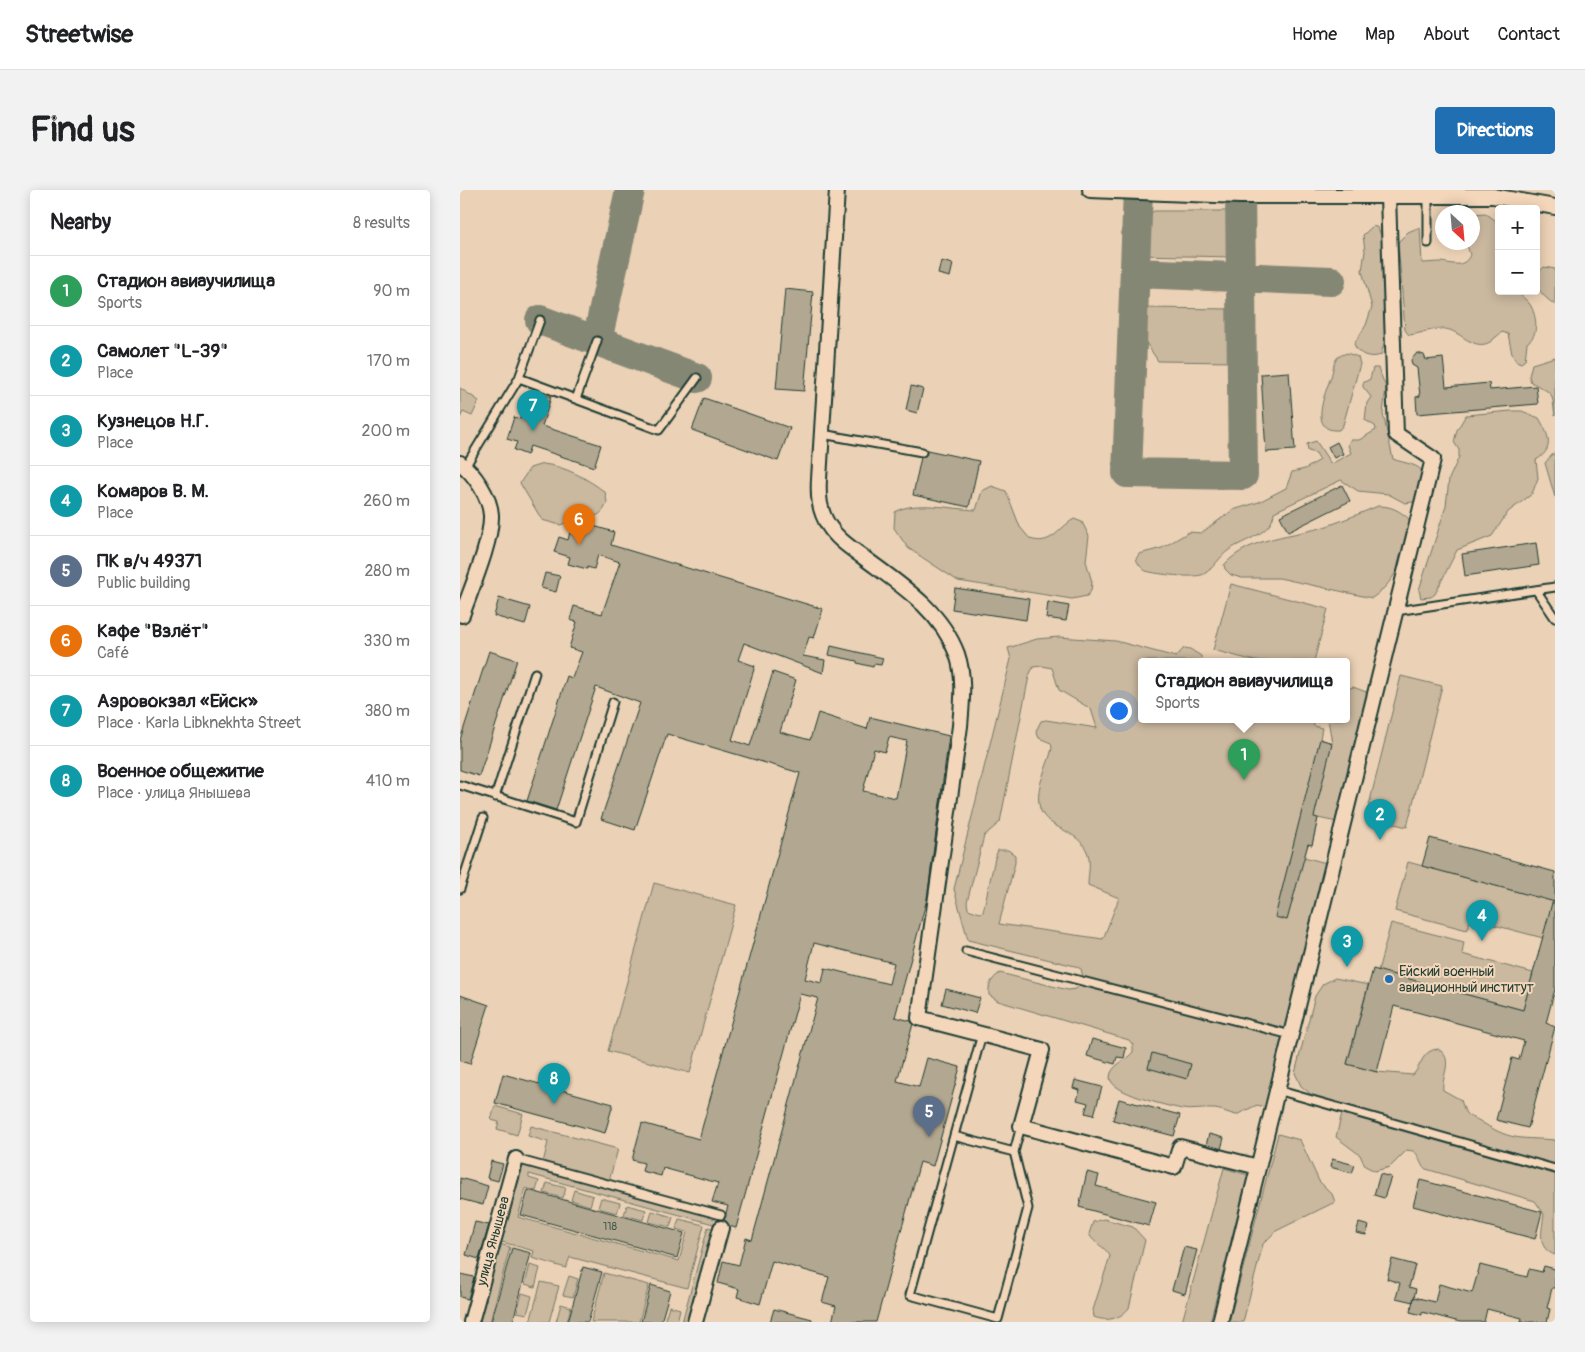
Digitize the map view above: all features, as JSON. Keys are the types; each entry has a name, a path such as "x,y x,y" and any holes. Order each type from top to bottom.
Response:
{"street":[{"path":"837,190 818,496 829,527 842,542 909,591 932,612 946,631 959,660 962,688 960,726 920,1018 1042,1050 1021,1126 1174,1167 1180,1147 1258,1167"},
{"path":"1090,190 1263,193 1387,192 1428,196 1493,196 1555,207"},
{"path":"1220,1322 1433,458 1396,434 1387,192"},
{"path":"461,618 486,542 491,518 490,507 481,489 463,465"},
{"name":"улица Янышева","path":"471,1322 516,1159"},
{"path":"695,1322 721,1222"}],"lane":[{"path":"1428,196 1428,242"},
{"path":"1539,204 1555,201"},
{"path":"463,465 518,378 540,320"},
{"path":"576,399 597,341"},
{"path":"518,378 659,430 697,378"},
{"path":"822,434 922,452"},
{"path":"1395,611 1555,587"},
{"path":"1536,590 1555,618"},
{"path":"495,797 535,673"},
{"path":"460,785 576,822 613,702"},
{"path":"460,889 483,818"},
{"path":"966,951 1290,1035"},
{"path":"982,1034 910,1295 998,1319 1028,1208 1014,1152 1021,1126"},
{"path":"1277,1090 1555,1169"},
{"path":"954,1136 1014,1152"},
{"path":"516,1159 721,1222"}],"shaded area":[{"path":"1154,211 1232,211 1233,257 1139,255 1142,219"},
{"path":"1480,213 1485,213 1495,220 1495,295 1520,295 1530,304 1535,316 1534,336 1527,343 1525,360 1521,363 1516,361 1512,354 1508,334 1502,332 1490,342 1478,344 1450,330 1435,329 1409,335 1405,330 1398,242 1408,232 1420,227 1422,263 1442,262 1454,264 1465,262 1470,255 1469,250 1480,250"},
{"path":"1373,226 1378,228 1383,240 1386,335 1381,355 1373,357 1358,351 1354,344 1366,325 1372,307 1362,271 1365,251 1363,235"},
{"path":"1544,267 1555,269 1555,305 1540,290 1540,271"},
{"path":"1139,308 1236,309 1235,362 1158,361 1137,329"},
{"path":"1347,353 1358,357 1360,364 1343,425 1339,430 1330,429 1324,425 1321,419 1325,392 1337,358"},
{"path":"1555,357 1555,416 1552,397 1544,389 1531,382 1529,376 1532,364"},
{"path":"1373,368 1378,368 1386,387 1383,414 1393,459 1419,468 1425,475 1418,498 1413,502 1405,503 1388,494 1358,491 1341,480 1274,512 1269,526 1264,531 1229,550 1204,574 1193,576 1166,575 1146,571 1140,566 1136,559 1139,554 1162,548 1189,532 1201,533 1233,510 1259,502 1286,488 1292,472 1305,469 1320,460 1316,453 1308,451 1307,444 1316,441 1331,464 1351,453 1348,445 1350,440 1359,440 1376,430 1375,426 1365,420 1367,403 1371,397 1363,387 1363,383 1370,379"},
{"path":"460,388 479,401 472,416 463,412 460,418"},
{"path":"1522,411 1539,418 1547,436 1548,446 1546,451 1536,460 1538,478 1532,494 1508,512 1492,536 1457,550 1435,594 1431,597 1421,598 1419,590 1446,506 1449,479 1459,457 1459,450 1454,442 1457,430 1466,415"},
{"path":"1555,454 1555,497 1545,463"},
{"path":"543,464 560,467 576,474 605,492 607,502 601,512 598,515 573,520 560,525 542,520 520,483 530,468"},
{"path":"992,486 1006,491 1020,527 1030,539 1038,541 1049,538 1074,519 1082,522 1089,536 1086,561 1092,582 1091,591 1087,596 1072,599 958,581 908,548 894,528 895,512 912,506 976,510 982,491"},
{"path":"1378,506 1395,509 1409,519 1404,553 1400,563 1389,582 1372,598 1279,578 1242,578 1231,575 1225,569 1224,565 1235,555 1259,543 1327,526"},
{"path":"1231,584 1328,609 1315,658 1244,658 1213,650"},
{"path":"1059,637 1116,641 1176,657 1184,648 1190,649 1201,656 1201,658 1138,658 1138,723 1313,723 1314,726 1322,728 1320,739 1332,743 1329,723 1350,723 1350,688 1353,687 1369,693 1337,822 1318,818 1312,845 1308,844 1304,857 1326,863 1266,1108 1257,1105 1236,1115 1216,1109 1182,1109 1140,1098 1119,1088 1112,1083 1110,1077 1113,1069 1133,1052 1133,1045 1129,1040 998,1001 989,995 991,982 1000,973 1068,990 1076,989 1082,978 1081,969 1075,966 968,940 954,889 1011,659 1008,648 1037,639","holes":["1033,667 1052,668 1059,690 1091,709 1097,728 1046,720 1041,721 1036,731 1039,738 1051,743 1052,748 1039,789 1039,804 1042,813 1047,819 1070,833 1083,845 1089,858 1088,885 1119,898 1103,939 999,924 1015,863 1015,855 1008,850 998,850 983,912 980,913 968,909 967,902 984,836 1000,822 1029,676"]},
{"path":"1401,676 1442,686 1407,827 1366,817"},
{"path":"1408,862 1553,901 1543,938 1471,919 1467,930 1395,911"},
{"path":"654,883 736,905 690,1073 608,1051"},
{"path":"1391,923 1464,942 1462,954 1533,973 1523,1010 1378,971"},
{"path":"1335,978 1368,985 1347,1064 1377,1072 1413,1075 1425,1055 1438,1049 1443,1053 1447,1063 1443,1090 1461,1100 1468,1116 1510,1136 1555,1140 1555,1255 1545,1248 1543,1243 1544,1214 1535,1201 1426,1169 1413,1151 1407,1150 1390,1167 1375,1171 1365,1166 1360,1155 1336,1137 1344,1105 1313,1096 1301,1086 1295,1073 1315,996 1323,984"},
{"path":"495,1106 523,1114 517,1135 497,1129 499,1122 491,1120"},
{"path":"531,1126 618,1149 609,1181 543,1163 548,1142 528,1136"},
{"path":"1278,1134 1300,1140 1319,1181 1332,1194 1335,1202 1276,1231 1263,1244 1243,1322 1229,1322"},
{"path":"519,1164 719,1218 717,1225 529,1174 529,1178 539,1181 536,1191 526,1188 518,1217 679,1261 687,1232 676,1229 679,1219 704,1225 687,1288 570,1257 566,1268 532,1258 534,1251 498,1241"},
{"path":"1224,1168 1248,1175 1210,1322 1182,1322"},
{"path":"547,1183 566,1188 563,1198 544,1193"},
{"path":"574,1190 593,1196 590,1206 571,1200"},
{"path":"601,1198 620,1203 617,1213 598,1208"},
{"path":"627,1205 646,1210 643,1220 624,1215"},
{"path":"652,1211 673,1217 670,1227 649,1222"},
{"path":"1104,1219 1133,1227 1145,1240 1129,1308 1122,1315 1113,1319 1094,1317 1093,1310 1110,1256 1089,1234 1093,1222"},
{"path":"708,1227 715,1229 689,1322 682,1322"},
{"path":"499,1244 510,1247 490,1322 477,1322"},
{"path":"530,1265 540,1268 535,1287 525,1284"},
{"path":"604,1273 649,1285 639,1322 591,1322"},
{"path":"569,1276 578,1279 573,1297 563,1295"},
{"path":"541,1282 559,1286 549,1322 530,1322"},
{"path":"522,1293 532,1296 527,1314 517,1312"},
{"path":"561,1304 571,1307 567,1322 556,1322"},
{"path":"669,1306 680,1309 677,1322 664,1322"}],"building":[{"path":"941,261 953,264 950,277 938,274"},
{"path":"785,289 813,292 804,391 776,389"},
{"path":"1417,353 1424,355 1426,360 1443,358 1446,387 1489,383 1490,390 1536,386 1538,404 1417,414 1416,397 1420,396 1417,368 1412,365 1411,360"},
{"path":"1289,372 1295,450 1266,452 1261,374"},
{"path":"911,386 923,389 917,413 906,410"},
{"path":"529,390 551,397 542,426 601,445 594,467 530,446 527,455 514,450 517,442 507,439 514,417 520,419"},
{"path":"704,398 790,428 778,461 692,430"},
{"path":"1337,442 1343,454 1334,458 1328,447"},
{"path":"927,450 979,461 969,507 913,495 921,457 926,455"},
{"path":"1342,485 1350,501 1288,532 1280,516"},
{"path":"573,520 614,532 611,545 823,609 814,638 809,637 803,656 825,660 823,673 744,643 738,660 755,666 732,740 750,746 773,672 796,680 780,732 810,740 818,713 867,729 870,717 949,736 927,899 895,1017 911,1021 913,1024 897,1081 919,1087 927,1058 960,1067 933,1166 920,1162 876,1322 832,1322 836,1306 822,1302 829,1277 772,1261 760,1304 737,1297 739,1289 718,1283 723,1261 739,1265 746,1238 752,1240 818,998 800,994 736,1228 729,1226 724,1220 728,1206 712,1202 718,1183 663,1168 661,1176 642,1171 644,1163 632,1160 642,1123 699,1139 800,773 667,734 635,830 601,819 640,703 596,687 556,810 527,801 567,676 572,678 582,652 569,648 577,622 570,620 574,606 602,614 620,562 598,555 594,569 568,564 570,557 554,552 559,537 568,540","holes":["889,737 907,741 896,798 863,791 874,749 885,752","814,943 894,963 889,984 825,968 822,983 805,979"]},
{"path":"1536,543 1539,565 1465,576 1462,554"},
{"path":"545,573 560,576 556,592 541,588"},
{"path":"955,588 1029,599 1026,620 952,609"},
{"path":"499,598 530,607 525,625 494,616"},
{"path":"1048,602 1069,606 1066,621 1046,618"},
{"path":"831,646 883,658 881,665 874,664 873,667 857,663 857,661 829,655"},
{"path":"489,651 517,660 479,776 460,770 460,740"},
{"path":"1320,739 1332,743 1314,817 1318,818 1312,845 1308,844 1287,920 1275,917"},
{"path":"1430,838 1555,872 1555,902 1422,866"},
{"name":"Ейский военный авиационный институт","path":"1552,903 1555,903 1555,989 1546,1023 1555,1027 1528,1128 1496,1120 1512,1058 1519,1060 1524,1041 1394,1006 1377,1072 1347,1064 1373,969 1523,1010"},
{"path":"946,989 980,998 975,1013 942,1004"},
{"path":"460,995 489,1005 470,1064 460,1061"},
{"path":"1092,1039 1126,1048 1124,1058 1117,1057 1115,1064 1087,1056"},
{"path":"1152,1053 1191,1064 1187,1079 1148,1068"},
{"path":"503,1074 613,1104 605,1133 495,1103"},
{"path":"1075,1080 1102,1087 1094,1115 1085,1113 1088,1103 1077,1100 1080,1090 1073,1088"},
{"path":"1119,1099 1180,1115 1174,1136 1113,1120"},
{"path":"1209,1134 1224,1138 1221,1149 1206,1145"},
{"path":"1332,1159 1355,1165 1352,1173 1330,1167"},
{"path":"491,1161 503,1164 498,1181 487,1178"},
{"path":"1087,1172 1099,1175 1096,1186 1156,1202 1149,1226 1079,1207"},
{"path":"1380,1174 1391,1177 1384,1198 1374,1195"},
{"path":"460,1178 488,1186 483,1205 460,1199"},
{"path":"1420,1180 1542,1212 1535,1239 1413,1206"},
{"path":"528,1190 684,1233 677,1258 521,1215"},
{"path":"475,1222 489,1225 479,1259 466,1255"},
{"path":"1359,1223 1369,1226 1366,1235 1356,1233"},
{"path":"1184,1247 1197,1250 1185,1294 1172,1290"},
{"path":"512,1248 531,1253 514,1317 512,1322 491,1322"},
{"path":"1392,1259 1415,1265 1409,1287 1416,1289 1413,1302 1396,1298 1400,1283 1387,1279"},
{"path":"1480,1265 1527,1277 1529,1269 1542,1272 1544,1266 1555,1269 1555,1288 1552,1288 1547,1308 1550,1309 1547,1322 1521,1322 1522,1318 1487,1309 1484,1322 1460,1322 1422,1312 1422,1315 1410,1312 1414,1297 1435,1302 1439,1284 1472,1293"},
{"path":"583,1267 602,1272 588,1322 568,1322"},
{"path":"460,1274 474,1277 468,1299 460,1297"},
{"path":"651,1285 670,1291 661,1322 641,1322"},
{"path":"774,1309 812,1319 812,1322 770,1322"}],"taxiway":[{"path":"597,341 630,190"},
{"path":"1138,190 1127,473 1243,475 1240,190"},
{"path":"1135,273 1331,281"},
{"path":"540,320 697,378"}],"place":[{"name":"Аэровокзал «Ейск»","path":"533,431"},
{"name":"Кафе \"Взлёт\"","path":"579,545"},
{"name":"Стадион авиаучилища","path":"1244,780"},
{"name":"Самолет \"L-39\"","path":"1380,840"},
{"name":"Комаров В. М.","path":"1482,941"},
{"name":"Кузнецов Н.Г.","path":"1347,967"},
{"name":"Ейский военный авиационный институт","path":"1389,979"},
{"name":"Военное общежитие","path":"554,1104"},
{"name":"ПК в/ч 49371","path":"929,1137"}]}
